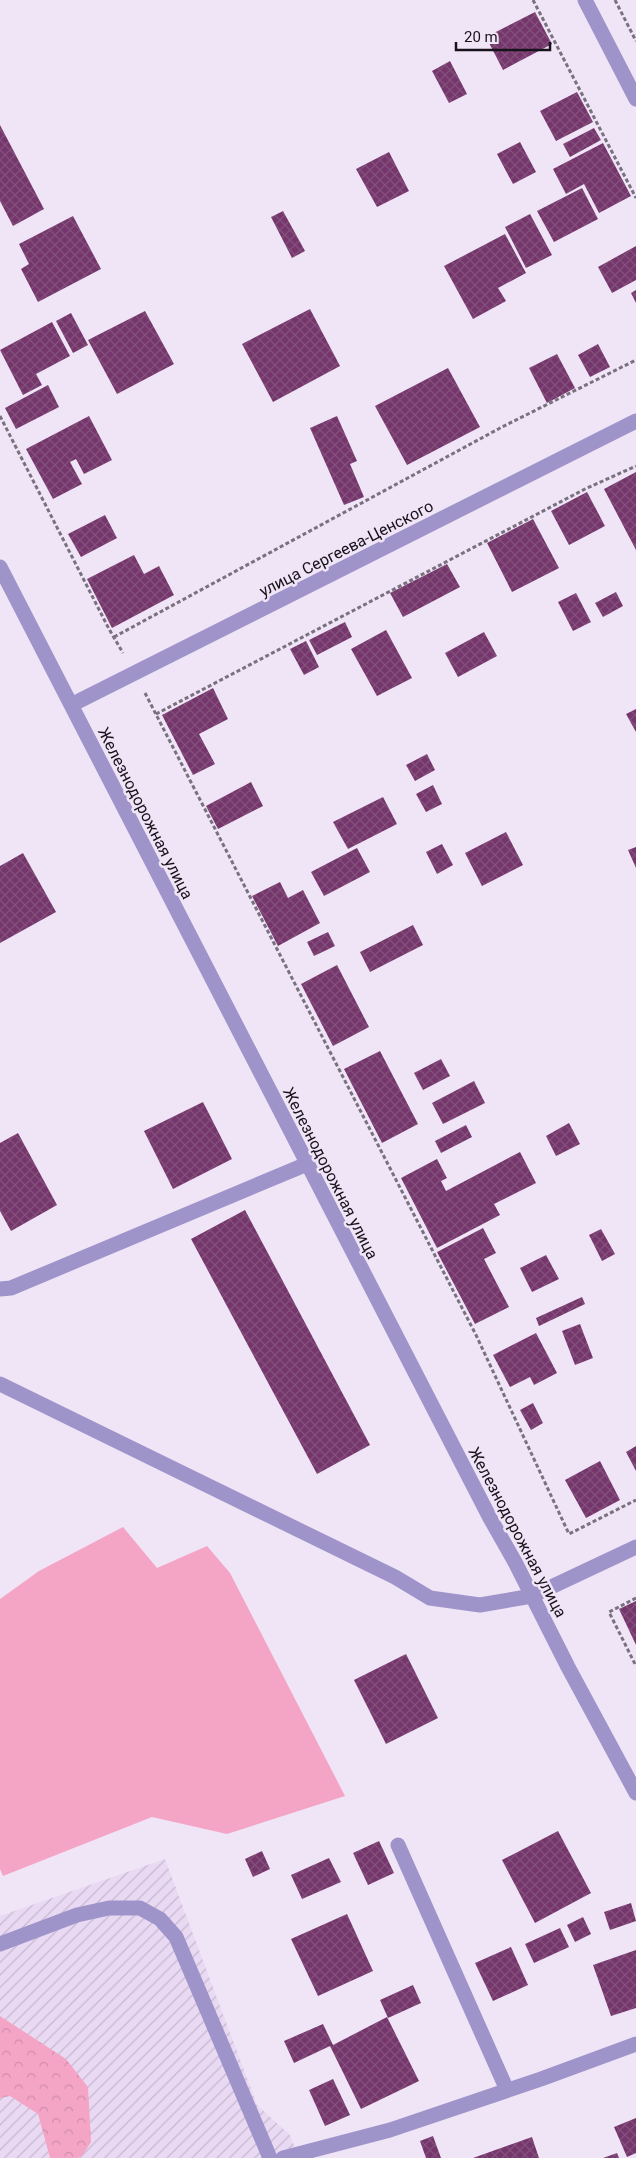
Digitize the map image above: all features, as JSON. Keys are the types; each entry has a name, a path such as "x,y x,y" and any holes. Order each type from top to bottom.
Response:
{"street":[{"path":"585,0 636,99"},
{"name":"улица Сергеева-Ценского","path":"71,705 636,421"},
{"name":"Железнодорожная улица","path":"0,567 307,1164 568,1667 636,1793"},
{"path":"0,1289 11,1288 307,1164"},
{"path":"0,1384 395,1577 430,1598 480,1605 532,1596 636,1547"},
{"path":"398,1844 508,2090"},
{"path":"0,1944 77,1915 109,1908 140,1908 160,1919 176,1937 270,2158"},
{"path":"283,2158 390,2130 636,2044"}],"path":[{"path":"533,0 636,198"},
{"path":"615,0 636,41"},
{"path":"114,637 502,427 636,360"},
{"path":"0,416 476,1335 569,1534 636,1500"},
{"path":"156,714 585,489 636,466"},
{"path":"636,1598 609,1612 636,1666"}],"shaded area":[{"path":"165,1859 257,2105 290,2135 299,2158 0,2158 0,1916"}],"green space":[{"path":"123,1527 157,1568 207,1546 230,1573 345,1796 227,1834 152,1817 3,1876 0,1869 0,1599 39,1571"},
{"path":"0,2016 66,2059 88,2087 91,2142 82,2156 77,2158 50,2158 38,2114 10,2096 0,2098"}],"building":[{"path":"535,12 552,44 503,70 486,37"},
{"path":"450,61 467,94 449,103 432,71"},
{"path":"577,92 593,122 556,141 540,111"},
{"path":"0,125 44,209 13,226 0,201"},
{"path":"594,128 601,140 570,157 563,144"},
{"path":"520,142 536,172 513,184 497,154"},
{"path":"603,143 631,196 599,213 584,184 566,194 553,169"},
{"path":"389,152 409,191 377,207 356,169"},
{"path":"582,188 598,219 554,242 537,211"},
{"path":"283,211 305,251 292,258 271,217"},
{"path":"530,214 552,255 526,268 505,227"},
{"path":"73,216 101,269 38,302 21,269 29,264 19,244"},
{"path":"505,234 526,273 498,288 506,301 473,319 444,266"},
{"path":"636,246 636,280 612,293 598,267"},
{"path":"636,290 636,303 631,293"},
{"path":"310,309 340,366 273,402 242,344"},
{"path":"145,311 174,364 117,394 88,340"},
{"path":"71,313 88,345 73,353 56,321"},
{"path":"52,322 70,356 36,374 42,385 23,395 0,350"},
{"path":"598,344 610,367 590,377 578,355"},
{"path":"557,354 575,388 547,403 529,368"},
{"path":"448,368 480,427 407,465 375,406"},
{"path":"48,385 59,407 16,429 5,408"},
{"path":"89,416 112,460 84,474 76,459 70,462 82,484 53,499 26,449"},
{"path":"337,416 357,461 350,464 364,497 344,505 310,428"},
{"path":"636,472 636,550 604,489"},
{"path":"587,492 605,526 569,545 551,511"},
{"path":"105,515 117,538 81,557 68,534"},
{"path":"533,519 559,568 512,592 487,543"},
{"path":"134,555 144,574 159,566 174,595 112,628 87,579"},
{"path":"447,564 460,587 403,617 390,593"},
{"path":"616,592 623,606 603,617 595,603"},
{"path":"576,593 591,622 573,631 558,602"},
{"path":"345,622 352,637 317,655 309,640"},
{"path":"386,630 412,678 377,696 351,649"},
{"path":"484,632 497,656 458,677 445,653"},
{"path":"306,641 319,667 304,675 290,649"},
{"path":"213,688 228,719 199,734 215,764 193,775 162,715"},
{"path":"636,709 636,732 626,714"},
{"path":"427,754 435,770 415,781 406,765"},
{"path":"251,782 263,806 218,829 206,806"},
{"path":"433,785 442,804 426,812 416,794"},
{"path":"383,797 397,824 348,849 333,822"},
{"path":"506,832 523,865 482,886 465,853"},
{"path":"442,844 453,865 437,874 426,852"},
{"path":"636,847 636,868 628,850"},
{"path":"357,848 370,872 324,896 311,872"},
{"path":"23,853 56,912 0,943 0,866"},
{"path":"280,882 288,898 303,890 320,923 278,946 252,896"},
{"path":"413,925 423,945 370,972 360,952"},
{"path":"328,932 335,946 314,956 307,942"},
{"path":"337,965 369,1027 333,1046 301,984"},
{"path":"380,1051 418,1124 382,1143 344,1069"},
{"path":"441,1059 450,1076 423,1090 414,1073"},
{"path":"474,1081 485,1103 443,1124 432,1103"},
{"path":"203,1102 232,1159 173,1189 144,1131"},
{"path":"569,1123 580,1144 556,1156 546,1136"},
{"path":"466,1125 472,1137 441,1153 435,1141"},
{"path":"18,1133 57,1205 11,1231 0,1211 0,1143"},
{"path":"520,1152 536,1183 494,1204 500,1215 437,1248 401,1178 437,1159 447,1178 441,1181 446,1191"},
{"path":"245,1210 370,1445 317,1474 191,1239"},
{"path":"483,1228 496,1253 484,1259 509,1307 475,1324 437,1252"},
{"path":"601,1229 615,1254 602,1261 589,1235"},
{"path":"546,1255 559,1279 532,1292 520,1268"},
{"path":"582,1297 585,1304 539,1326 536,1318"},
{"path":"580,1324 593,1358 575,1365 562,1331"},
{"path":"536,1333 557,1373 534,1385 530,1377 510,1387 493,1355"},
{"path":"533,1403 543,1423 531,1430 520,1410"},
{"path":"636,1446 636,1471 626,1452"},
{"path":"600,1461 620,1500 586,1518 565,1480"},
{"path":"636,1601 636,1645 619,1609"},
{"path":"406,1654 438,1718 386,1744 354,1680"},
{"path":"558,1831 591,1893 535,1923 502,1860"},
{"path":"379,1841 394,1873 368,1885 353,1853"},
{"path":"262,1851 270,1869 253,1877 245,1859"},
{"path":"329,1858 341,1882 302,1899 291,1875"},
{"path":"631,1903 636,1921 610,1930 604,1912"},
{"path":"347,1914 373,1971 318,1996 291,1939"},
{"path":"583,1917 591,1934 575,1942 567,1925"},
{"path":"560,1928 569,1947 534,1963 525,1944"},
{"path":"511,1947 528,1985 493,2001 475,1963"},
{"path":"636,1950 636,2008 611,2016 593,1965"},
{"path":"413,1985 421,2003 388,2018 380,2000"},
{"path":"387,2017 419,2081 361,2109 330,2046 294,2063 284,2041 323,2024 333,2045"},
{"path":"333,2079 350,2115 325,2126 309,2090"},
{"path":"636,2118 636,2153 627,2157 614,2127"},
{"path":"433,2136 441,2158 426,2158 420,2141"},
{"path":"532,2137 539,2158 473,2158"},
{"path":"617,2153 619,2158 603,2158"}]}
